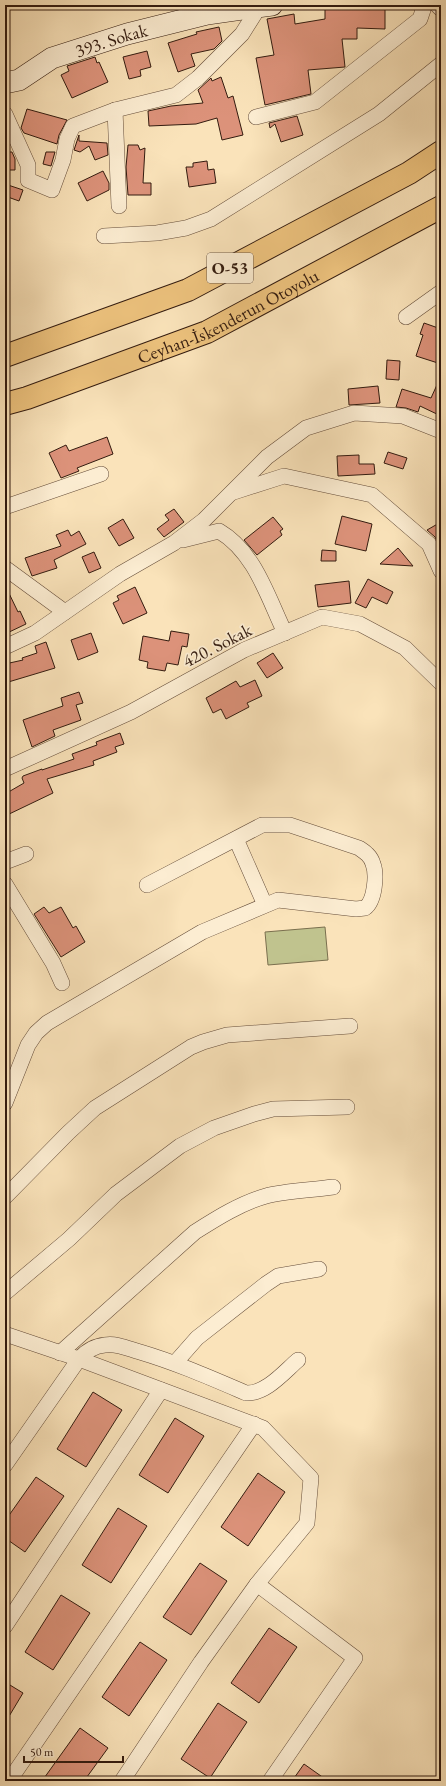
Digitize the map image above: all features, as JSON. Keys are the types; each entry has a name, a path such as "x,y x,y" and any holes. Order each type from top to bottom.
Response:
{"highway":[{"name":"O-53","path":"5,356 188,290 409,173 441,152"},
{"name":"Ceyhan-İskenderun Otoyolu","path":"5,404 27,398 207,332 441,207"}],"street":[{"path":"256,117 315,102 420,19 422,10 421,5"},
{"path":"436,5 441,9"},
{"path":"5,114 28,165 28,180 52,190 63,160 67,139 73,126 115,110 176,95 198,78 242,34 266,6"},
{"name":"393. Sokak","path":"5,83 19,80 52,58 126,34 207,14 266,6"},
{"path":"104,236 157,233 186,228 211,219 379,114 441,64"},
{"path":"115,110 119,206"},
{"path":"406,317 441,292"},
{"path":"5,647 35,633 120,574 174,543 204,520 267,457 306,428 354,413 403,416 441,431"},
{"path":"5,507 101,474"},
{"path":"231,493 284,476 372,495 429,544 441,571"},
{"path":"174,543 219,531 229,537 250,559 285,633"},
{"path":"5,568 65,612"},
{"name":"420. Sokak","path":"5,769 131,712 244,650 322,617 360,624 405,648 441,683"},
{"path":"5,1103 28,1045 36,1033 47,1023 202,932 278,900 356,909 365,908 373,898 375,869 367,853 359,848 290,825 262,825 147,885"},
{"path":"236,839 265,905"},
{"path":"5,862 26,854"},
{"path":"5,884 53,963 62,983"},
{"path":"5,1197 68,1133 95,1108 191,1047 227,1035 350,1026"},
{"path":"5,1292 69,1239 116,1194 180,1146 214,1128 273,1109 347,1107"},
{"path":"60,1353 195,1232 211,1222 267,1196 333,1188"},
{"path":"175,1362 197,1338 278,1276 319,1269"},
{"path":"5,1334 79,1359 263,1428 311,1478 307,1523 257,1584 201,1662 122,1781"},
{"path":"5,1465 79,1359 83,1354 95,1346 112,1344 175,1362 246,1393 261,1391 298,1360"},
{"path":"5,1626 161,1390"},
{"path":"9,1781 254,1424"},
{"path":"257,1584 355,1658 270,1781"}],"green space":[{"path":"325,927 328,960 268,965 265,932"}],"building":[{"path":"325,5 363,5 363,8 385,8 385,29 357,28 357,39 342,39 345,67 308,70 311,94 265,105 256,58 274,55 267,19 294,14 295,24 325,19"},
{"path":"219,27 222,41 214,49 191,54 195,66 178,72 168,43 197,34 196,32"},
{"path":"147,51 151,67 140,70 141,76 129,79 123,57"},
{"path":"95,57 97,63 99,62 108,82 72,98 61,75 69,71 67,66"},
{"path":"221,77 228,98 233,96 243,135 222,140 217,118 196,124 149,126 148,111 171,106 203,103 198,90 211,78 212,81"},
{"path":"27,109 67,120 59,135 57,144 24,133 21,128"},
{"path":"297,116 303,135 281,142 275,124 270,128 269,123"},
{"path":"79,135 79,141 107,143 108,155 95,160 89,146 80,152 74,150"},
{"path":"128,145 138,145 140,150 145,148 143,183 151,183 151,195 128,195 126,167"},
{"path":"5,152 12,152 15,159 15,170 5,170"},
{"path":"46,152 55,152 51,166 43,164"},
{"path":"207,161 208,170 214,169 216,183 189,187 186,167 193,167 193,163"},
{"path":"103,171 109,183 109,190 87,201 78,183"},
{"path":"8,185 23,190 19,201 5,196"},
{"path":"424,323 441,329 441,364 416,356 423,335 420,334"},
{"path":"387,360 400,361 399,380 386,379"},
{"path":"441,376 441,416 420,406 418,412 406,408 396,407 402,389 431,398"},
{"path":"378,386 380,403 349,405 348,389"},
{"path":"107,437 113,454 77,468 79,471 61,478 49,453 66,445 69,451"},
{"path":"388,452 407,458 403,469 384,463"},
{"path":"359,455 359,464 374,464 375,474 338,476 337,456"},
{"path":"174,509 184,522 164,537 157,529 169,520 165,515"},
{"path":"342,516 372,524 366,551 335,544"},
{"path":"273,517 283,529 280,531 282,535 257,555 244,540"},
{"path":"123,519 134,538 119,546 108,528"},
{"path":"441,522 441,549 435,537 427,530"},
{"path":"68,530 71,536 79,531 86,544 54,560 57,568 32,576 25,558 61,546 56,535"},
{"path":"398,548 413,566 380,564"},
{"path":"322,550 336,551 336,561 321,561"},
{"path":"94,552 101,568 89,573 82,557"},
{"path":"368,579 393,592 387,604 372,597 366,608 355,603"},
{"path":"349,581 351,603 318,607 315,585"},
{"path":"5,585 18,612 20,611 26,624 5,634"},
{"path":"135,587 147,613 123,624 113,603 119,600 117,596"},
{"path":"171,631 189,634 187,647 182,646 178,665 167,663 165,671 147,668 148,662 139,660 143,636 169,641"},
{"path":"91,633 98,652 78,660 71,640"},
{"path":"46,642 55,668 5,683 5,664 23,660 22,658 37,653 35,646"},
{"path":"273,653 283,668 267,678 257,663"},
{"path":"255,680 262,696 247,703 249,707 226,719 221,709 213,713 206,698 236,681 240,687"},
{"path":"79,692 83,703 76,705 81,720 53,730 55,736 32,747 23,720 63,706 61,698"},
{"path":"120,733 124,744 115,747 117,752 93,761 94,765 47,779 53,793 5,816 5,794 24,783 22,778 23,776 74,759 72,754 97,745 96,742"},
{"path":"44,907 49,913 61,907 73,928 76,926 85,942 61,957 34,914"},
{"path":"93,1392 122,1410 86,1467 57,1449"},
{"path":"175,1418 204,1436 168,1493 139,1475"},
{"path":"258,1473 285,1492 248,1546 221,1527"},
{"path":"36,1477 64,1496 25,1552 5,1538 5,1521"},
{"path":"118,1508 147,1526 111,1583 82,1565"},
{"path":"200,1563 227,1581 191,1635 163,1617"},
{"path":"61,1595 90,1613 53,1670 25,1652"},
{"path":"269,1628 297,1647 259,1703 231,1683"},
{"path":"140,1642 167,1660 129,1716 102,1697"},
{"path":"5,1682 23,1693 5,1723"},
{"path":"218,1703 247,1722 210,1778 181,1759"},
{"path":"80,1728 108,1748 84,1781 42,1781"},
{"path":"304,1764 328,1781 292,1781"}]}
